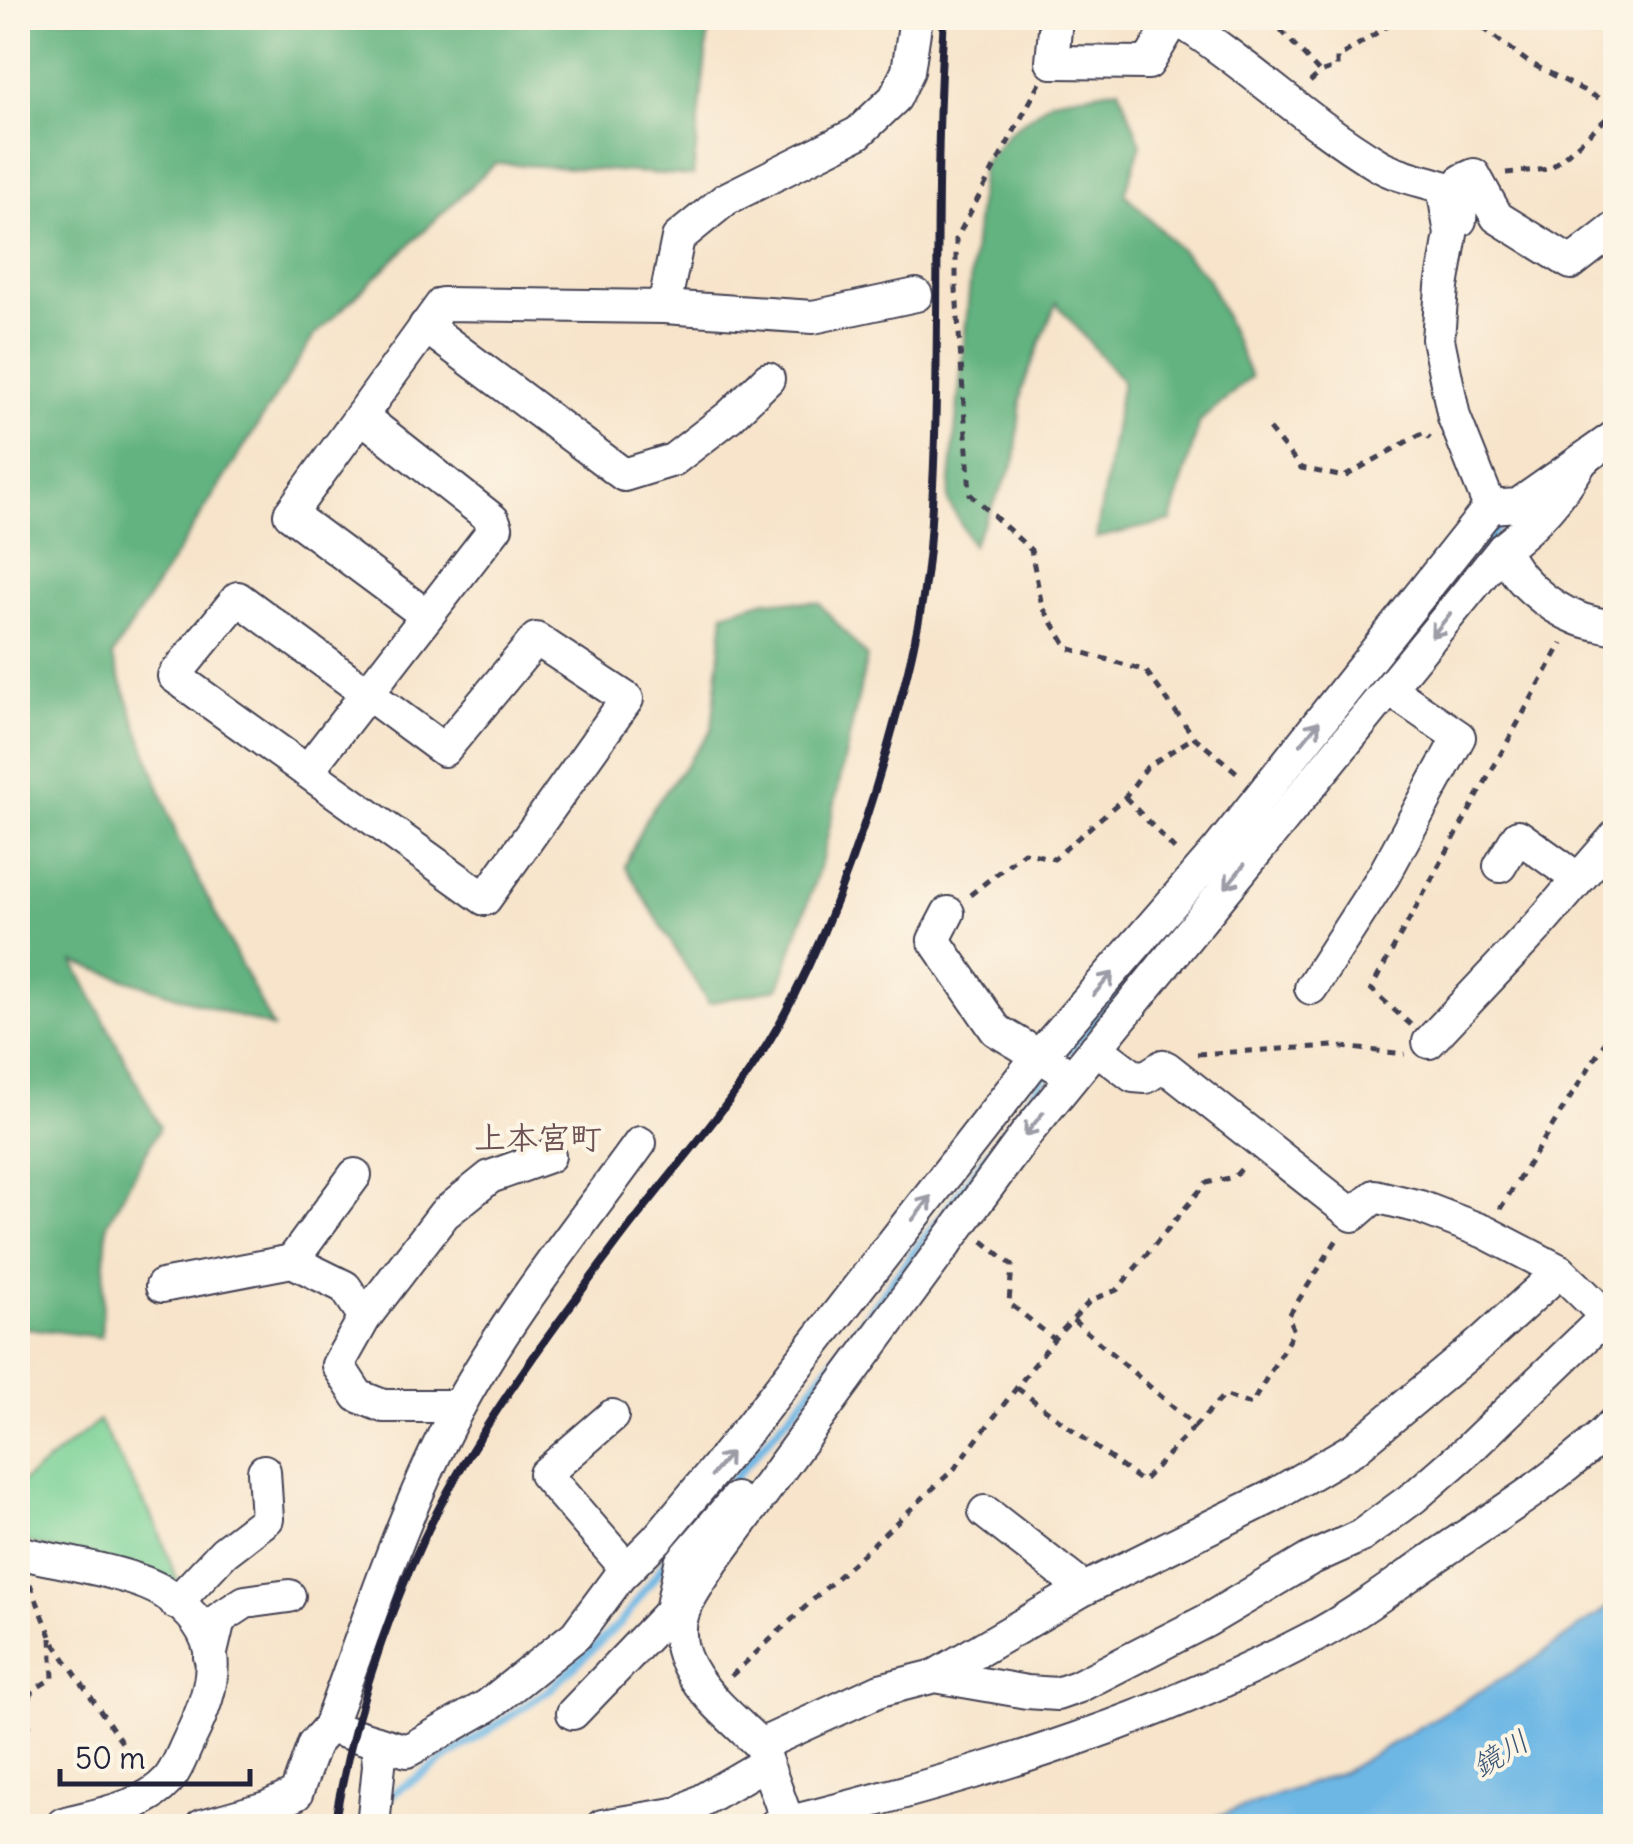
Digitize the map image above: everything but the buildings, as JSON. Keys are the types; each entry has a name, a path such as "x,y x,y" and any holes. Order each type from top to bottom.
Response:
{"street":[{"path":"664,307 678,238 726,199 858,133 894,98 908,71 916,18"},
{"path":"1056,18 1052,62 1148,63 1175,18 1208,36 1290,102 1380,166 1443,187 1451,234 1438,339 1454,418 1490,507"},
{"path":"1440,308 1456,292 1462,180 1474,175 1497,216 1571,263 1616,228"},
{"path":"427,616 290,514 442,304 664,307 813,317 916,295"},
{"path":"425,326 624,476 673,460 730,416 768,379"},
{"path":"306,771 496,527 493,520 360,416"},
{"path":"1616,436 1518,505 1490,507 1052,1064 750,1428 670,1551 683,1655 697,1682 763,1754 781,1825 881,1801 1106,1730 1184,1700 1312,1639 1523,1498 1616,1421"},
{"path":"573,1713 676,1614 1026,1133 1503,549 1534,526 1560,498 1582,460"},
{"path":"1503,549 1516,576 1576,618 1616,628"},
{"path":"238,598 444,750 536,639 626,698 485,899 306,771 174,676 238,598"},
{"path":"1311,988 1384,875 1459,736 1389,689"},
{"path":"1500,866 1518,836 1578,879"},
{"path":"1428,1042 1616,836"},
{"path":"948,914 934,940 996,1030 1052,1064"},
{"path":"1052,1064 1094,1028 1131,1004"},
{"path":"935,1676 1057,1694 1206,1621 1310,1560 1361,1536 1414,1497 1516,1405 1611,1311 1560,1272 1486,1232 1420,1206 1375,1196 1353,1215 1167,1068 1163,1066 1146,1077 1132,1076 1096,1048"},
{"path":"202,1826 266,1808 296,1794 314,1744 329,1727 418,1488 460,1406 522,1306 640,1143"},
{"path":"460,1406 384,1406 358,1396 338,1365 365,1318 444,1214 490,1177 550,1156"},
{"path":"292,1261 355,1175"},
{"path":"162,1286 292,1261 345,1287 365,1318"},
{"path":"602,1826 680,1813 763,1754 880,1690 935,1676 1084,1589 1272,1496 1355,1448 1481,1344 1560,1272"},
{"path":"612,1416 544,1474 626,1569"},
{"path":"329,1727 407,1750 487,1706 576,1635 626,1569 670,1551 821,1416"},
{"path":"176,1603 224,1552 267,1519 264,1472"},
{"path":"985,1512 1084,1589"},
{"path":"21,1561 132,1580 164,1592 191,1616 207,1640 210,1656 213,1676 206,1706 169,1780 138,1803 63,1826"},
{"path":"210,1656 219,1618 245,1602 290,1596"},
{"path":"373,1826 380,1766 377,1742"}],"path":[{"path":"1270,18 1320,73"},
{"path":"1290,102 1320,73 1337,68 1337,58 1400,18"},
{"path":"1470,18 1528,62 1616,109 1550,169 1474,175"},
{"path":"1052,62 956,239 970,494 1031,550 1042,606 1068,648 1146,672 1194,736 1262,793"},
{"path":"1269,429 1301,468 1344,477 1424,432 1442,450 1470,464"},
{"path":"1167,1068 1196,1054 1333,1046 1421,1056 1428,1042 1371,989 1576,618"},
{"path":"948,914 1024,852 1054,858 1125,798 1148,767 1194,736"},
{"path":"1125,798 1198,874"},
{"path":"1486,1232 1616,1026"},
{"path":"710,1695 955,1468 1054,1339 1092,1300 1116,1290 1206,1183 1234,1177 1263,1144"},
{"path":"1017,1388 1142,1482 1224,1395 1251,1405 1294,1331 1288,1316 1353,1215"},
{"path":"961,1222 1012,1265 1009,1303 1054,1339"},
{"path":"1073,1320 1195,1426"},
{"path":"21,1561 51,1636 127,1750"},
{"path":"18,1757 29,1725 23,1711 34,1690 53,1678 51,1636"}],"green space":[{"path":"18,18 710,18 693,176 495,163 314,336 112,656 178,839 273,1028 74,962 160,1127 107,1224 101,1337 18,1327"},
{"path":"1119,88 1141,144 1125,194 1208,278 1251,377 1200,421 1171,521 1096,538 1122,381 1056,303 1022,389 1015,462 972,545 948,501 982,165 1008,133 1052,100"},
{"path":"766,600 819,603 867,657 823,857 779,988 708,1003 625,866 646,818 712,729 724,613"},
{"path":"99,1421 157,1526 179,1585 23,1541 18,1529 18,1485"}],"water":[{"name":"鏡川","path":"1615,1602 1615,1826 1189,1826 1345,1771 1533,1660"}],"waterway":[{"path":"1478,554 1500,523"},
{"path":"1061,1059 1131,980"},
{"path":"722,1492 806,1396 1048,1073"},
{"path":"391,1795 549,1690 623,1620 669,1557"}],"railway":[{"path":"334,1826 353,1736 380,1645 435,1515 493,1416 532,1359 760,1055 812,958 855,851 908,670 929,549 936,417 944,18"}],"district":[{"name":"上本宮町","path":"538,1137"}]}
